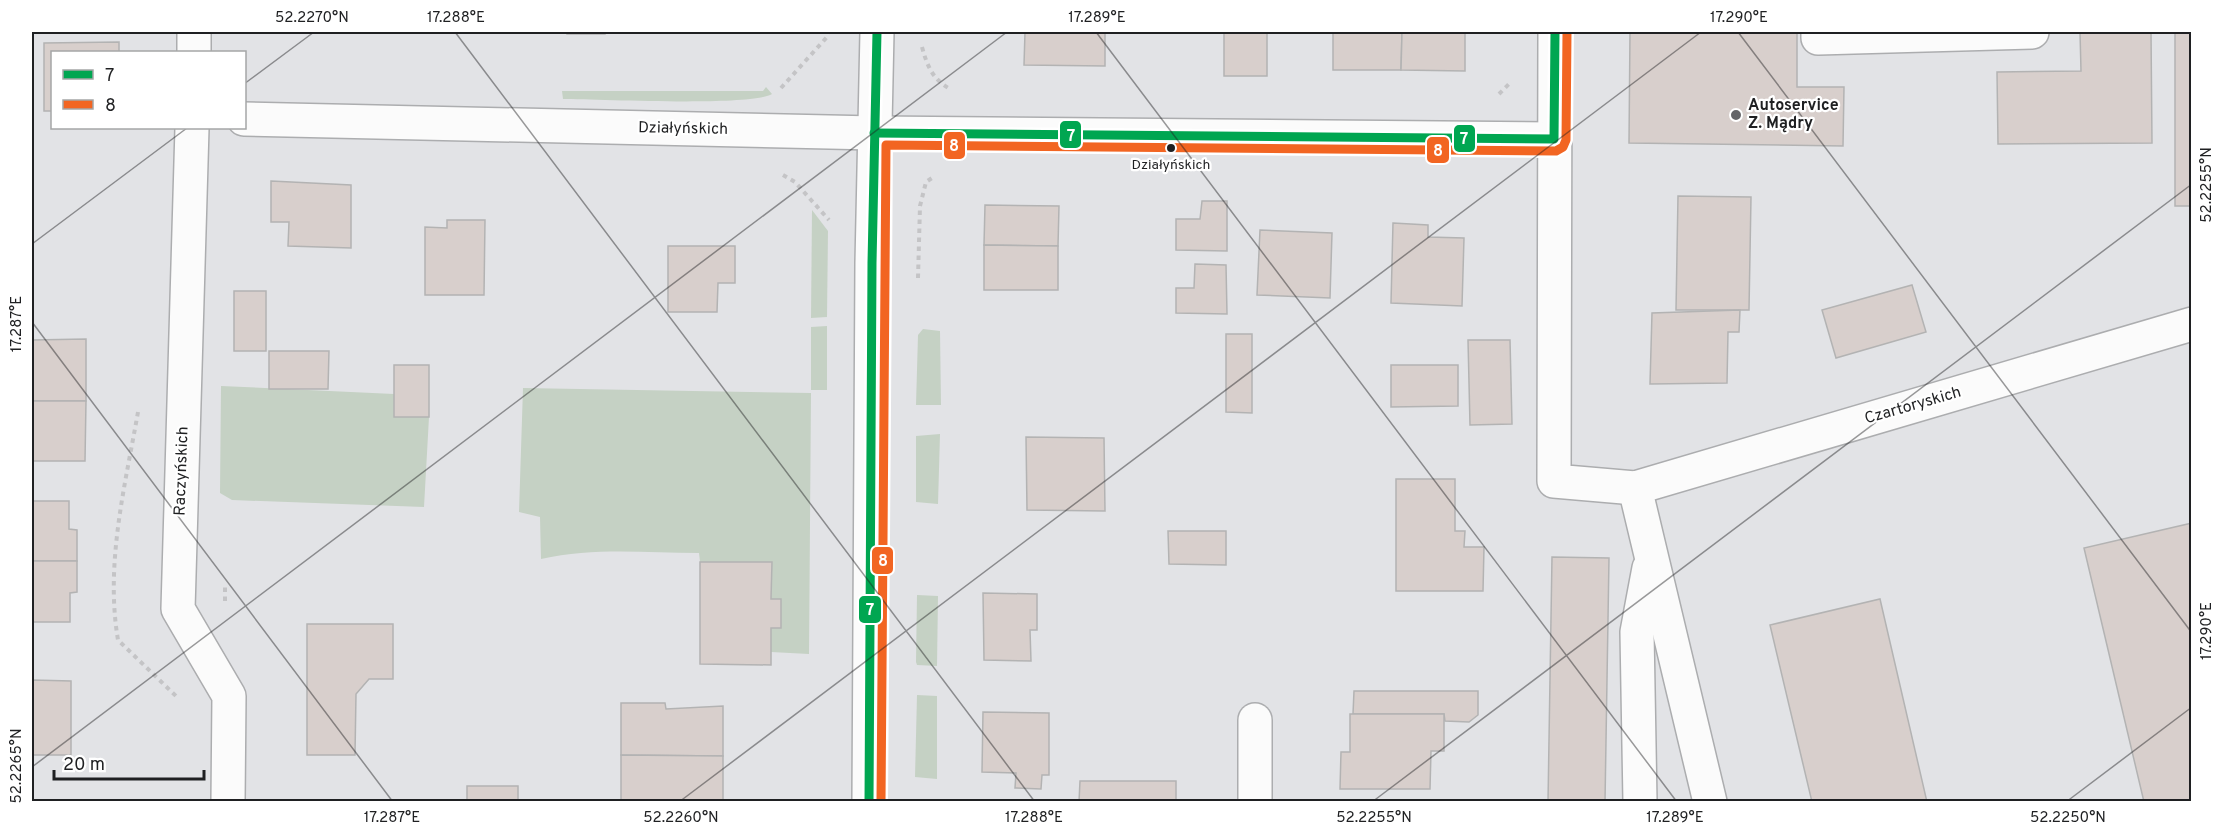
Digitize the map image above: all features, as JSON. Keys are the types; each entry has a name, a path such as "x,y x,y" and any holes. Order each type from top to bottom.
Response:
{"street":[{"path":"194,32 194,51"},
{"path":"868,801 874,133 877,32"},
{"path":"1555,32 1554,481 1635,488 1710,801"},
{"path":"1818,32 1818,38 2032,32"},
{"name":"Działyńskich","path":"246,119 874,133 1554,139"},
{"name":"Raczyńskich","path":"192,129 178,609 229,696 228,801"},
{"name":"Czartoryskich","path":"1635,488 2192,324"},
{"path":"1640,801 1636,632 1651,557"},
{"path":"1255,720 1255,801"}],"path":[{"path":"776,93 827,37 828,32"},
{"path":"921,39 928,68 940,84 958,94"},
{"path":"775,171 795,182 828,218 831,226"},
{"path":"225,577 225,610"}],"green space":[{"path":"766,87 772,94 758,98 705,101 563,99 562,91 763,91"},
{"path":"812,210 828,231 827,317 811,318"},
{"path":"827,326 827,390 811,390 811,327"},
{"path":"923,329 940,331 941,405 916,405 918,335"},
{"path":"221,386 394,394 394,417 429,417 424,507 232,500 220,493"},
{"path":"523,388 811,393 809,654 771,652 771,628 781,627 781,600 771,599 772,562 700,562 699,553 640,552 581,553 541,559 540,517 519,512"},
{"path":"940,434 938,504 916,502 916,436"},
{"path":"917,595 938,596 937,666 917,665 916,662"},
{"path":"917,695 937,696 937,779 915,777"}],"building":[{"path":"567,32 605,32 605,34 567,34"},
{"path":"1025,32 1105,32 1105,66 1024,65"},
{"path":"1224,32 1267,32 1267,76 1224,76"},
{"path":"1333,32 1402,32 1401,70 1333,70"},
{"path":"1402,32 1465,32 1465,71 1401,70"},
{"name":"Autoservice Z. Mądry","path":"1630,32 1797,32 1797,87 1844,87 1843,146 1629,143"},
{"path":"2080,32 2151,32 2152,143 1998,144 1997,72 2081,71"},
{"path":"2175,32 2192,32 2192,206 2175,206"},
{"path":"119,42 119,51 51,51 51,111 44,111 44,43"},
{"path":"271,181 351,185 351,248 288,246 289,222 271,222"},
{"path":"1678,196 1751,197 1749,310 1676,310"},
{"path":"1202,201 1227,201 1227,251 1176,250 1176,219 1200,219"},
{"path":"985,205 1059,206 1058,246 984,245"},
{"path":"447,220 485,220 484,295 425,295 425,227 447,228"},
{"path":"1393,223 1428,225 1428,237 1464,238 1462,306 1391,303"},
{"path":"1260,230 1332,233 1330,298 1257,295"},
{"path":"984,245 1058,246 1058,290 984,290"},
{"path":"668,246 735,246 735,283 718,283 717,312 668,312"},
{"path":"1195,264 1226,265 1227,314 1176,313 1176,288 1194,288"},
{"path":"1912,285 1926,332 1836,358 1822,310"},
{"path":"234,291 266,291 266,351 234,351"},
{"path":"1740,310 1739,332 1728,332 1727,383 1650,384 1652,313"},
{"path":"1226,334 1252,334 1252,413 1226,412"},
{"path":"86,339 86,401 32,401 32,340"},
{"path":"1468,340 1510,340 1512,424 1470,425"},
{"path":"269,351 329,351 328,389 269,389"},
{"path":"394,365 429,365 429,417 394,417"},
{"path":"1391,365 1458,365 1458,406 1391,407"},
{"path":"32,401 86,401 85,461 32,461"},
{"path":"1026,437 1104,438 1105,511 1027,510"},
{"path":"1396,479 1455,479 1455,531 1465,531 1464,547 1484,547 1483,591 1396,591"},
{"path":"32,501 69,501 69,529 77,530 77,561 32,561"},
{"path":"2192,523 2192,802 2144,802 2084,548"},
{"path":"1168,531 1226,531 1226,565 1169,564"},
{"path":"1552,557 1609,558 1605,802 1548,802"},
{"path":"32,561 77,561 77,592 70,593 70,622 32,622"},
{"path":"700,562 772,562 771,599 781,599 781,628 771,628 771,665 700,664"},
{"path":"983,593 1037,594 1037,630 1030,630 1031,661 984,660"},
{"path":"1880,599 1927,802 1812,802 1770,625"},
{"path":"307,624 393,624 393,679 369,679 356,694 355,755 307,755"},
{"path":"32,680 71,681 71,755 32,755"},
{"path":"1354,691 1478,691 1478,715 1469,722 1445,721 1444,714 1353,714"},
{"path":"621,703 665,703 666,709 723,706 723,756 621,755"},
{"path":"983,712 1049,713 1049,775 1042,775 1041,789 1015,788 1016,773 982,772"},
{"path":"1350,714 1444,714 1444,751 1431,751 1430,789 1340,789 1341,752 1350,752"},
{"path":"621,755 723,756 723,802 621,802"},
{"path":"1080,781 1176,781 1176,802 1079,802"},
{"path":"467,786 518,786 518,802 467,802"}],"transit line":[{"name":"7","path":"869,802 872,263 877,32"},
{"name":"7","path":"874,133 1554,139 1555,32"},
{"name":"8","path":"881,802 886,145 1556,151 1563,147 1566,140 1567,32"}],"place":[{"name":"Autoservice Z. Mądry","path":"1736,115"},
{"name":"Działyńskich","path":"1171,148"}]}
